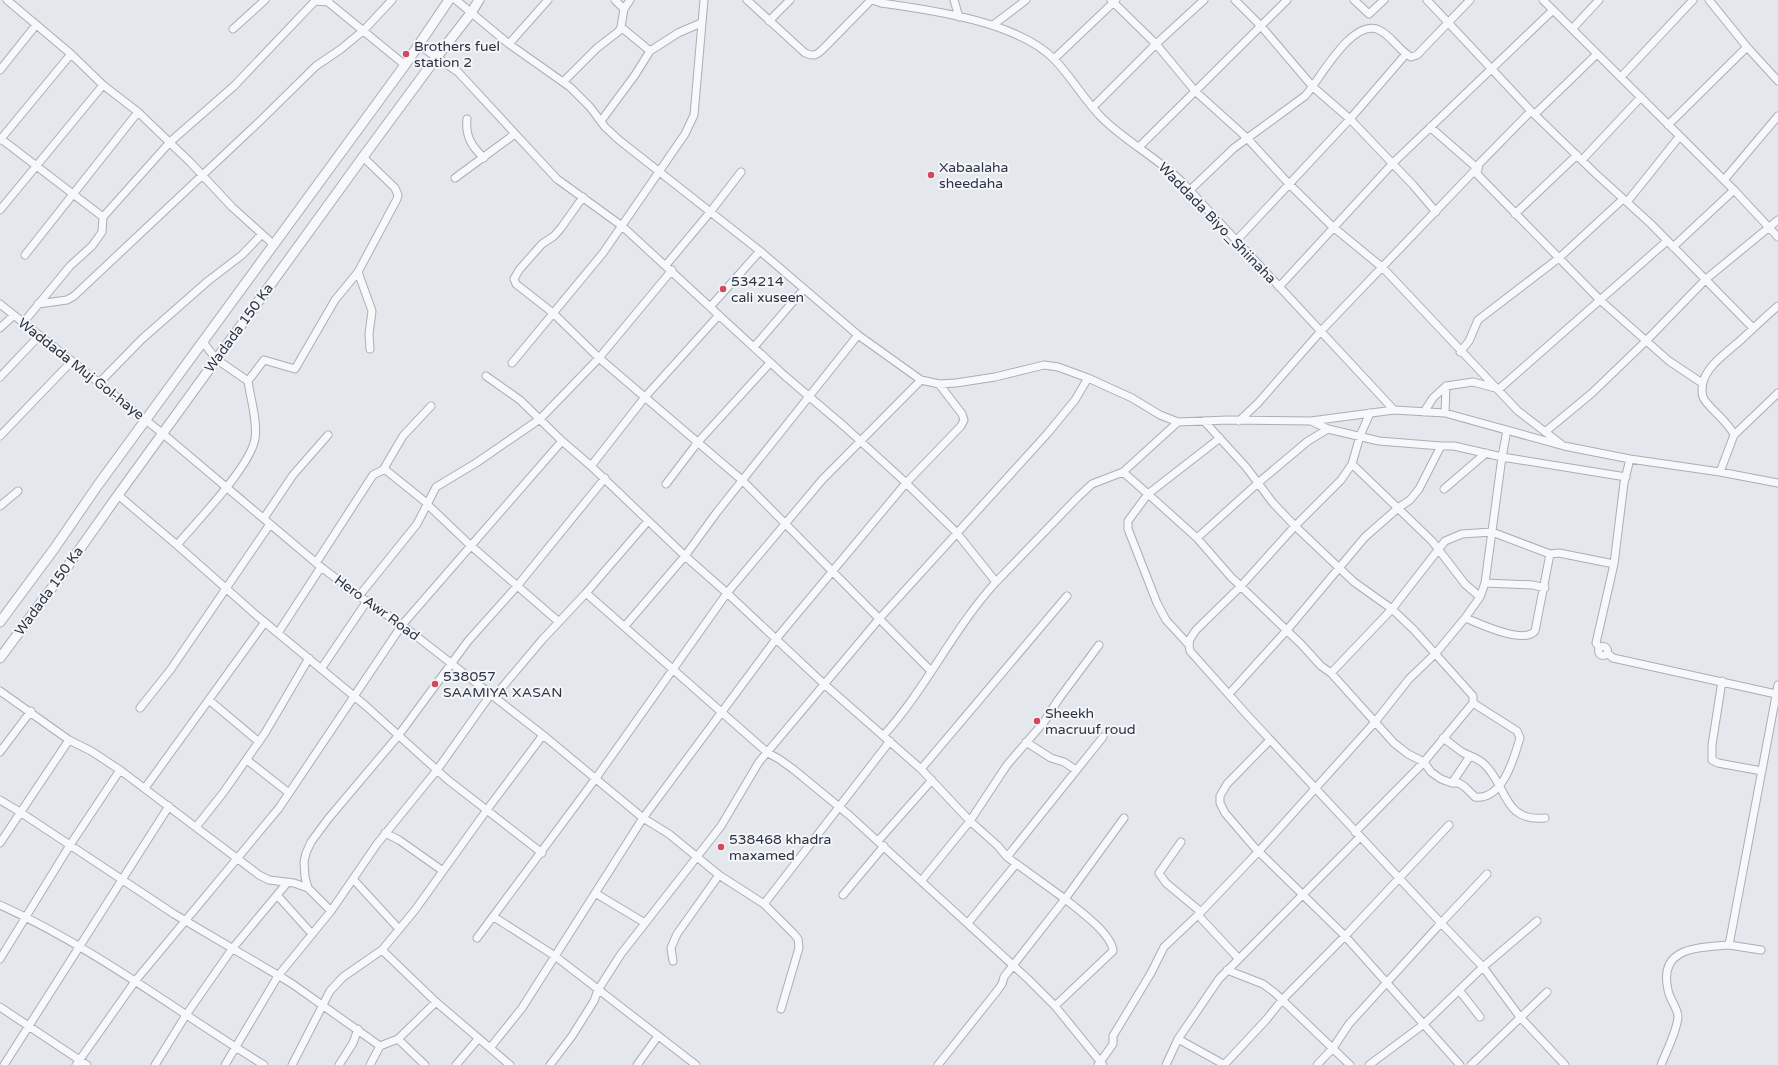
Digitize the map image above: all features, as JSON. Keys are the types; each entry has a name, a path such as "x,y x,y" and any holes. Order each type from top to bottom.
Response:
{"street":[{"path":"7,0 71,54 103,85 138,112 170,142 232,207 273,244"},
{"path":"233,29 265,0"},
{"path":"23,323 70,266 92,246 102,232 103,217 170,142 234,86 315,0 328,1 405,65"},
{"path":"38,304 67,300 74,296 316,66 342,49 364,30 392,0"},
{"name":"Wadada 150 Ka","path":"0,622 273,244 405,65 449,0"},
{"path":"456,0 509,44 563,82 580,96 619,140 711,211 858,335 921,380 939,384 956,384 995,377 1044,365 1058,366 1132,398 1168,419 1178,422 1311,421 1394,410 1445,413 1564,446 1720,472 1777,484"},
{"name":"Wadada 150 Ka","path":"0,658 66,570 162,433 363,157 471,13 479,0"},
{"path":"509,44 548,0"},
{"path":"614,0 624,9"},
{"path":"563,82 597,48 616,34 621,27 624,9 630,0"},
{"path":"512,363 603,253 685,134 694,116 704,0"},
{"path":"747,0 805,53 815,56 872,0"},
{"path":"769,20 790,0"},
{"name":"Waddada Biyo_Shiinaha","path":"872,0 993,25 1032,41 1054,59 1103,119 1165,166 1394,410"},
{"path":"954,0 959,17"},
{"path":"993,25 1026,0"},
{"path":"1093,107 1156,44 1204,0"},
{"path":"1234,0 1261,26 1313,87 1350,119 1413,185 1436,212"},
{"path":"1139,147 1287,0"},
{"path":"1354,0 1369,14 1384,0"},
{"path":"1426,0 1533,112 1579,158 1667,240 1753,328"},
{"path":"1189,191 1221,159 1247,138 1290,109 1313,87 1326,65 1342,47 1359,32 1370,28 1378,29 1406,54 1412,57 1417,55 1470,0"},
{"path":"1543,0 1668,124 1679,137 1734,190 1778,237"},
{"path":"1572,29 1599,0"},
{"path":"1621,77 1693,0"},
{"path":"1709,0 1747,47 1778,81"},
{"path":"1054,59 1114,1 1156,44 1195,91 1247,138 1289,184 1333,227 1383,268 1412,297 1460,352 1499,389 1518,411 1564,446"},
{"path":"1279,286 1393,164 1553,10"},
{"path":"601,121 635,75 650,51 678,33 701,23"},
{"path":"0,70 36,25"},
{"path":"621,27 650,51"},
{"path":"419,45 458,72 557,179 622,226 672,270 710,308 770,363 810,396 906,484 956,532 996,582"},
{"path":"1668,124 1747,47"},
{"path":"71,54 0,139 103,217"},
{"path":"1236,241 1350,119 1406,54"},
{"path":"1239,421 1258,403 1321,331 1436,212 1479,164 1533,112 1597,54"},
{"path":"0,210 103,85"},
{"path":"1516,214 1579,158 1641,97"},
{"path":"25,255 138,112"},
{"path":"1724,180 1778,116"},
{"path":"466,119 470,143 484,158"},
{"path":"1430,127 1477,168 1477,174 1482,180 1600,300 1669,361 1702,382"},
{"path":"455,178 515,134"},
{"path":"1460,352 1469,341 1478,320 1559,258 1625,200 1679,137"},
{"path":"248,381 264,360 295,368 335,300 358,272 397,199 398,195 395,188 363,157"},
{"path":"666,265 741,172"},
{"path":"1673,247 1734,190"},
{"path":"583,197 554,236 542,244 519,270 514,280 516,284 553,313 599,358 742,481 931,671"},
{"path":"1545,432 1592,393 1706,279 1778,220"},
{"path":"98,383 142,339 208,281 242,255 262,234"},
{"path":"1499,389 1667,240"},
{"path":"710,308 760,251"},
{"path":"360,596 417,524 428,504 432,492 441,483 476,463 540,419 599,358 672,270"},
{"path":"358,272 372,311 369,334 370,349"},
{"path":"754,347 804,289"},
{"name":"Waddada Muj Gol-haye","path":"0,304 13,316 162,433"},
{"path":"1734,435 1731,428 1704,398 1702,382 1718,360 1778,306"},
{"path":"591,466 645,397 719,315"},
{"path":"0,328 13,316"},
{"path":"625,626 685,556 742,481 858,335"},
{"path":"0,377 39,336"},
{"path":"177,545 227,486 247,458 255,438 253,407 248,381 216,359 203,342"},
{"path":"0,436 72,361"},
{"path":"666,484 698,442 770,363"},
{"path":"486,376 520,400 562,441 605,478 685,556 727,592 824,684 921,769 970,821 998,846 1007,857 1081,911 1103,933 1113,945 1113,952 1054,1006"},
{"path":"550,1065 572,1036 594,1001 598,990 620,954 721,826 759,762 879,619 956,532 1047,434 1075,400 1088,378"},
{"path":"478,938 596,778 727,592 822,480 921,380"},
{"path":"1424,412 1433,398 1446,386 1473,382 1499,389"},
{"path":"490,1048 522,1008 643,818 721,711 776,639 831,572 906,484 961,426 964,420 962,414 939,384"},
{"path":"1445,413 1446,386"},
{"path":"1720,472 1734,435 1778,393"},
{"path":"278,633 372,475 383,470 403,436 431,406"},
{"path":"1370,413 1360,436 1352,464 1341,480 1295,526 1241,586 1196,630 1190,639 1190,651 1270,740 1483,967 1520,1017 1561,1064"},
{"path":"1166,1065 1178,1039 1227,970 1303,895 1424,762 1473,703 1473,696 1436,653 1392,609 1354,582 1295,526 1273,503 1246,467 1204,421"},
{"path":"1311,421 1328,429 1379,441 1454,446 1502,456 1626,477"},
{"path":"883,736 901,715 976,604 996,582 1078,496 1092,484 1123,472 1178,422"},
{"path":"1197,538 1258,483 1308,441 1328,429"},
{"path":"586,594 625,626 768,753 794,769 922,880 1013,965 1054,1006 1100,1064 1114,1044 1113,1036 1151,973 1164,947 1259,851 1316,789 1375,722 1409,679 1436,653 1480,597 1486,583 1502,456 1507,430"},
{"name":"Hero Awr Road","path":"162,433 227,486 318,565 451,662 596,778 643,818 669,834 719,875 764,904 798,939 799,948 781,1009"},
{"path":"264,518 293,475 328,435"},
{"path":"1189,645 1166,620 1163,614 1149,585 1128,529 1128,521 1148,494 1220,438"},
{"path":"78,1063 136,980 184,920 237,860 289,793 402,625 562,441"},
{"path":"1229,694 1287,630 1365,537 1398,508 1410,500 1419,489 1442,446"},
{"path":"1444,489 1486,453"},
{"path":"1630,458 1622,497 1614,564 1596,643 1600,648 1598,652 1605,656 1607,653 1612,658 1776,694"},
{"path":"1352,464 1432,541 1465,584 1480,597"},
{"path":"383,470 387,471 428,504 470,545 559,622"},
{"path":"1123,472 1197,538 1231,577 1287,630 1321,666 1331,673 1394,743 1408,754 1424,762 1431,772 1452,783 1458,783 1465,787 1475,797 1479,798 1490,794 1500,784 1511,768 1520,738 1517,731 1513,728 1473,703"},
{"path":"308,888 305,877 304,862 311,842 328,819 398,736 451,662 518,585 605,478"},
{"path":"0,506 18,491"},
{"path":"118,495 265,622 354,695 437,770 486,811 542,853"},
{"path":"225,1065 278,976 331,911 385,833 437,770 492,696 586,594 648,521"},
{"path":"140,708 171,669 270,524"},
{"path":"1331,673 1392,609 1445,541 1462,534 1492,532 1550,554 1559,553 1614,564"},
{"path":"1465,618 1512,635 1530,635 1535,631 1550,554"},
{"path":"1486,583 1533,585 1544,588"},
{"path":"921,769 1067,596"},
{"path":"321,668 367,601"},
{"path":"145,788 265,622"},
{"path":"922,880 970,821 1007,765 1044,722 1058,700 1099,645"},
{"path":"196,827 259,742 308,658"},
{"path":"1722,681 1712,746 1712,760 1718,763 1762,771"},
{"path":"1729,945 1778,685"},
{"path":"0,691 31,711 69,740 91,751 120,770 169,806 237,860 259,875 269,880 294,883 308,888 331,911"},
{"path":"209,700 259,742"},
{"path":"0,752 31,711"},
{"path":"292,1065 330,990 343,977 382,950 400,929 543,735"},
{"path":"1007,857 1103,737"},
{"path":"1443,738 1484,764 1500,784 1505,798 1516,813 1534,819 1545,818"},
{"path":"0,843 69,740"},
{"path":"1270,740 1227,784 1220,796 1220,804 1225,814 1259,851 1345,936 1460,1065"},
{"path":"764,904 890,741"},
{"path":"1026,742 1051,758 1064,762 1076,770"},
{"path":"1452,783 1470,756"},
{"path":"247,760 289,793"},
{"path":"0,959 70,845 120,770"},
{"path":"843,895 932,780"},
{"path":"0,800 184,920 323,1004 380,1046"},
{"path":"4,1065 169,806"},
{"path":"938,1065 997,991 1002,984 1004,977 1065,899 1124,818"},
{"path":"1178,1039 1224,1065 1266,1020 1282,1000 1449,826"},
{"path":"385,833 399,840 443,871"},
{"path":"1181,842 1159,872 1166,883 1173,887 1199,913 1239,958"},
{"path":"968,923 1016,864"},
{"path":"1317,1065 1333,1048 1349,1024 1487,874"},
{"path":"673,961 672,948 677,934 719,875"},
{"path":"353,879 400,929"},
{"path":"155,1065 186,1015 232,949 287,883"},
{"path":"595,893 645,923"},
{"path":"277,895 312,934"},
{"path":"0,905 27,917 80,946 136,980 186,1015 264,1065"},
{"path":"494,917 555,956 696,1065"},
{"path":"1369,1065 1424,1024 1483,967 1537,921"},
{"path":"1661,1065 1674,1031 1678,1015 1668,990 1666,972 1672,960 1686,950 1729,945 1761,950"},
{"path":"382,950 436,1002 510,1065"},
{"path":"1227,970 1263,984 1282,1000 1350,1065"},
{"path":"1459,990 1480,1017"},
{"path":"1471,1065 1547,992"},
{"path":"370,1065 380,1046 398,1039 436,1002"},
{"path":"0,1007 29,1026 78,1063 87,1065"},
{"path":"339,1065 353,1043 358,1029"},
{"path":"637,1065 658,1036"},
{"path":"398,1039 425,1065"},
{"path":"456,1065 478,1039"}],"place":[{"name":"Brothers fuel station 2","path":"406,54"},
{"name":"Xabaalaha sheedaha","path":"931,175"},
{"name":"534214 cali xuseen","path":"723,289"},
{"name":"538057 SAAMIYA XASAN","path":"435,684"},
{"name":"Sheekh macruuf roud","path":"1037,721"},
{"name":"538468 khadra maxamed","path":"721,847"}]}
